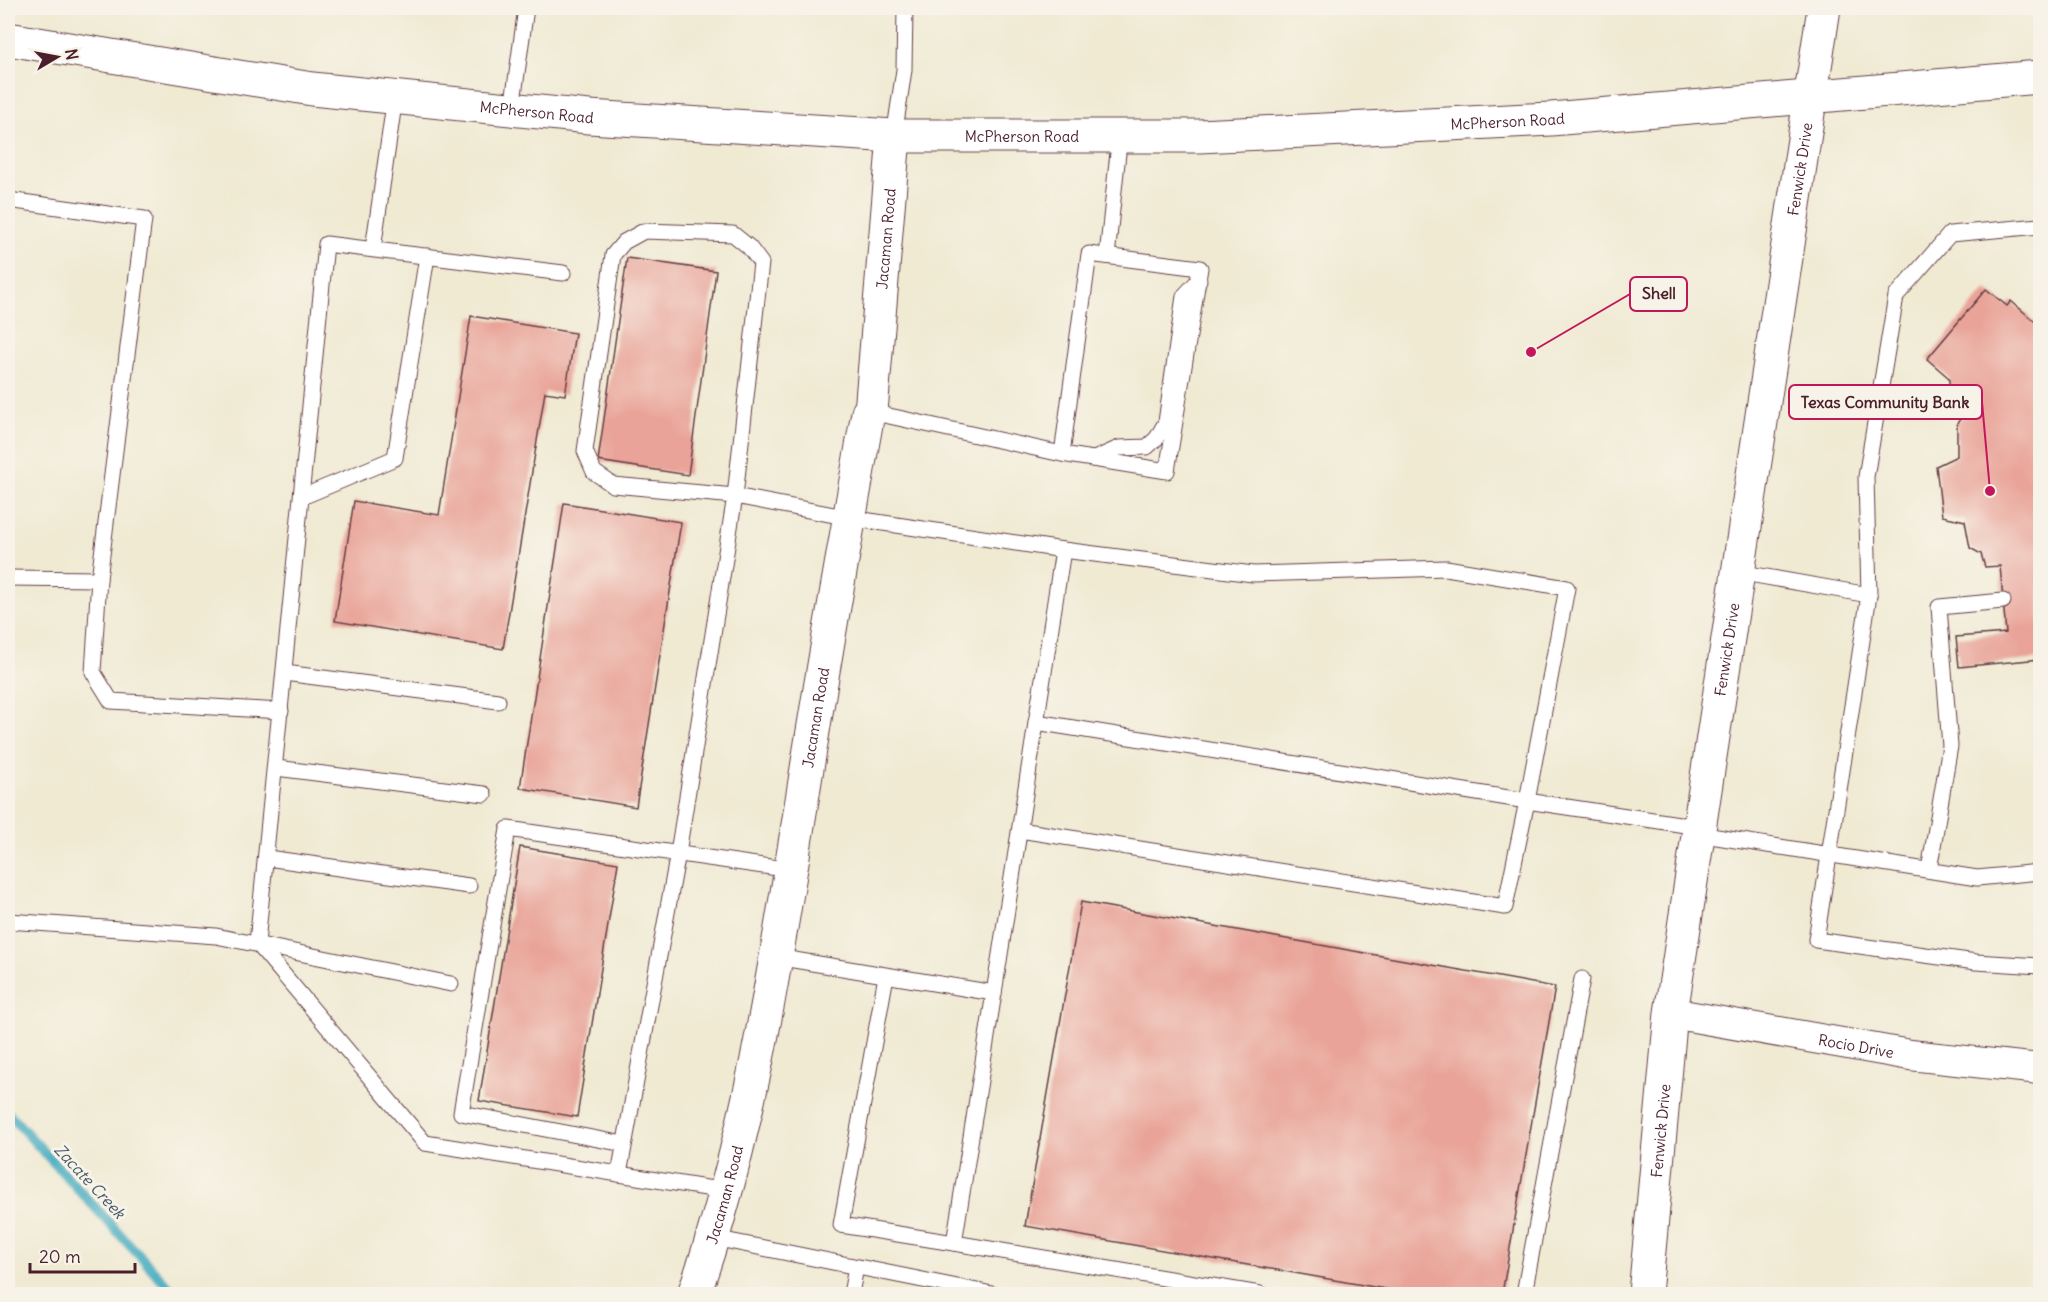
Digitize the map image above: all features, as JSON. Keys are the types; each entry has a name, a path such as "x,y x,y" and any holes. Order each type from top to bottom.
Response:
{"main road":[{"name":"Fenwick Drive","path":"1645,1294 1671,1013 1824,8"},
{"name":"McPherson Road","path":"8,39 312,89 589,117 894,136 1120,134 1199,136 1551,119 2040,78"},
{"name":"Jacaman Road","path":"694,1294 714,1238 765,1028 868,413 871,412 894,136"}],"street":[{"name":"Rocio Drive","path":"1671,1013 1910,1055 2040,1069"}],"lane":[{"path":"512,109 526,8"},
{"path":"894,136 904,70 904,8"},
{"path":"373,249 395,97"},
{"path":"1107,256 1120,134"},
{"path":"8,200 144,219 99,579 93,672 111,701 281,711"},
{"path":"2040,226 1950,234 1896,296 1866,477 1869,595 1816,940 1976,962 2040,966"},
{"path":"620,1174 678,853 735,496 762,263 749,247 733,234 644,231 624,242 613,255 585,451 594,472 613,484 735,496 850,518 1063,550 1253,574 1446,568 1567,588 1505,907 1020,830"},
{"path":"563,273 326,244 257,943 425,1143 725,1191"},
{"path":"871,412 1062,454 1167,471 1200,268 1089,254 1062,454"},
{"path":"302,497 395,458 427,256"},
{"path":"1094,459 1119,448 1147,447 1157,438 1166,422 1184,297 1198,280"},
{"path":"954,1243 1063,550"},
{"path":"1738,572 1869,595"},
{"path":"8,578 99,579"},
{"path":"1929,870 1950,746 1939,607 2003,601"},
{"path":"285,673 498,701"},
{"path":"1036,722 1527,801 1829,855 1977,878 2040,872"},
{"path":"276,768 484,794"},
{"path":"624,1144 461,1113 508,829 790,870"},
{"path":"267,858 469,886"},
{"path":"8,921 216,936 451,984"},
{"path":"776,957 994,993"},
{"path":"886,976 841,1225 1260,1294"},
{"path":"1524,1294 1582,979"},
{"path":"714,1238 970,1292 992,1294"},
{"path":"851,1294 856,1267"}],"building":[{"path":"627,258 716,271 688,475 598,461"},
{"path":"1986,289 2007,306 2011,301 2040,326 2040,659 1959,667 1956,637 2006,633 2000,566 1985,567 1981,554 1970,548 1965,521 1942,516 1936,466 1957,456 1957,423 1969,409 1958,398 1961,394 1949,384 1949,378 1927,359"},
{"path":"471,316 575,333 565,395 545,392 503,649 335,621 354,501 439,515"},
{"path":"564,503 681,522 636,807 520,788"},
{"path":"520,847 618,863 577,1117 479,1101"},
{"path":"1081,902 1555,987 1502,1294 1414,1294 1025,1226"}],"waterway":[{"name":"Zacate Creek","path":"8,1113 175,1294"}],"place":[{"name":"Shell","path":"1531,352"},
{"name":"Texas Community Bank","path":"1990,491"}]}
